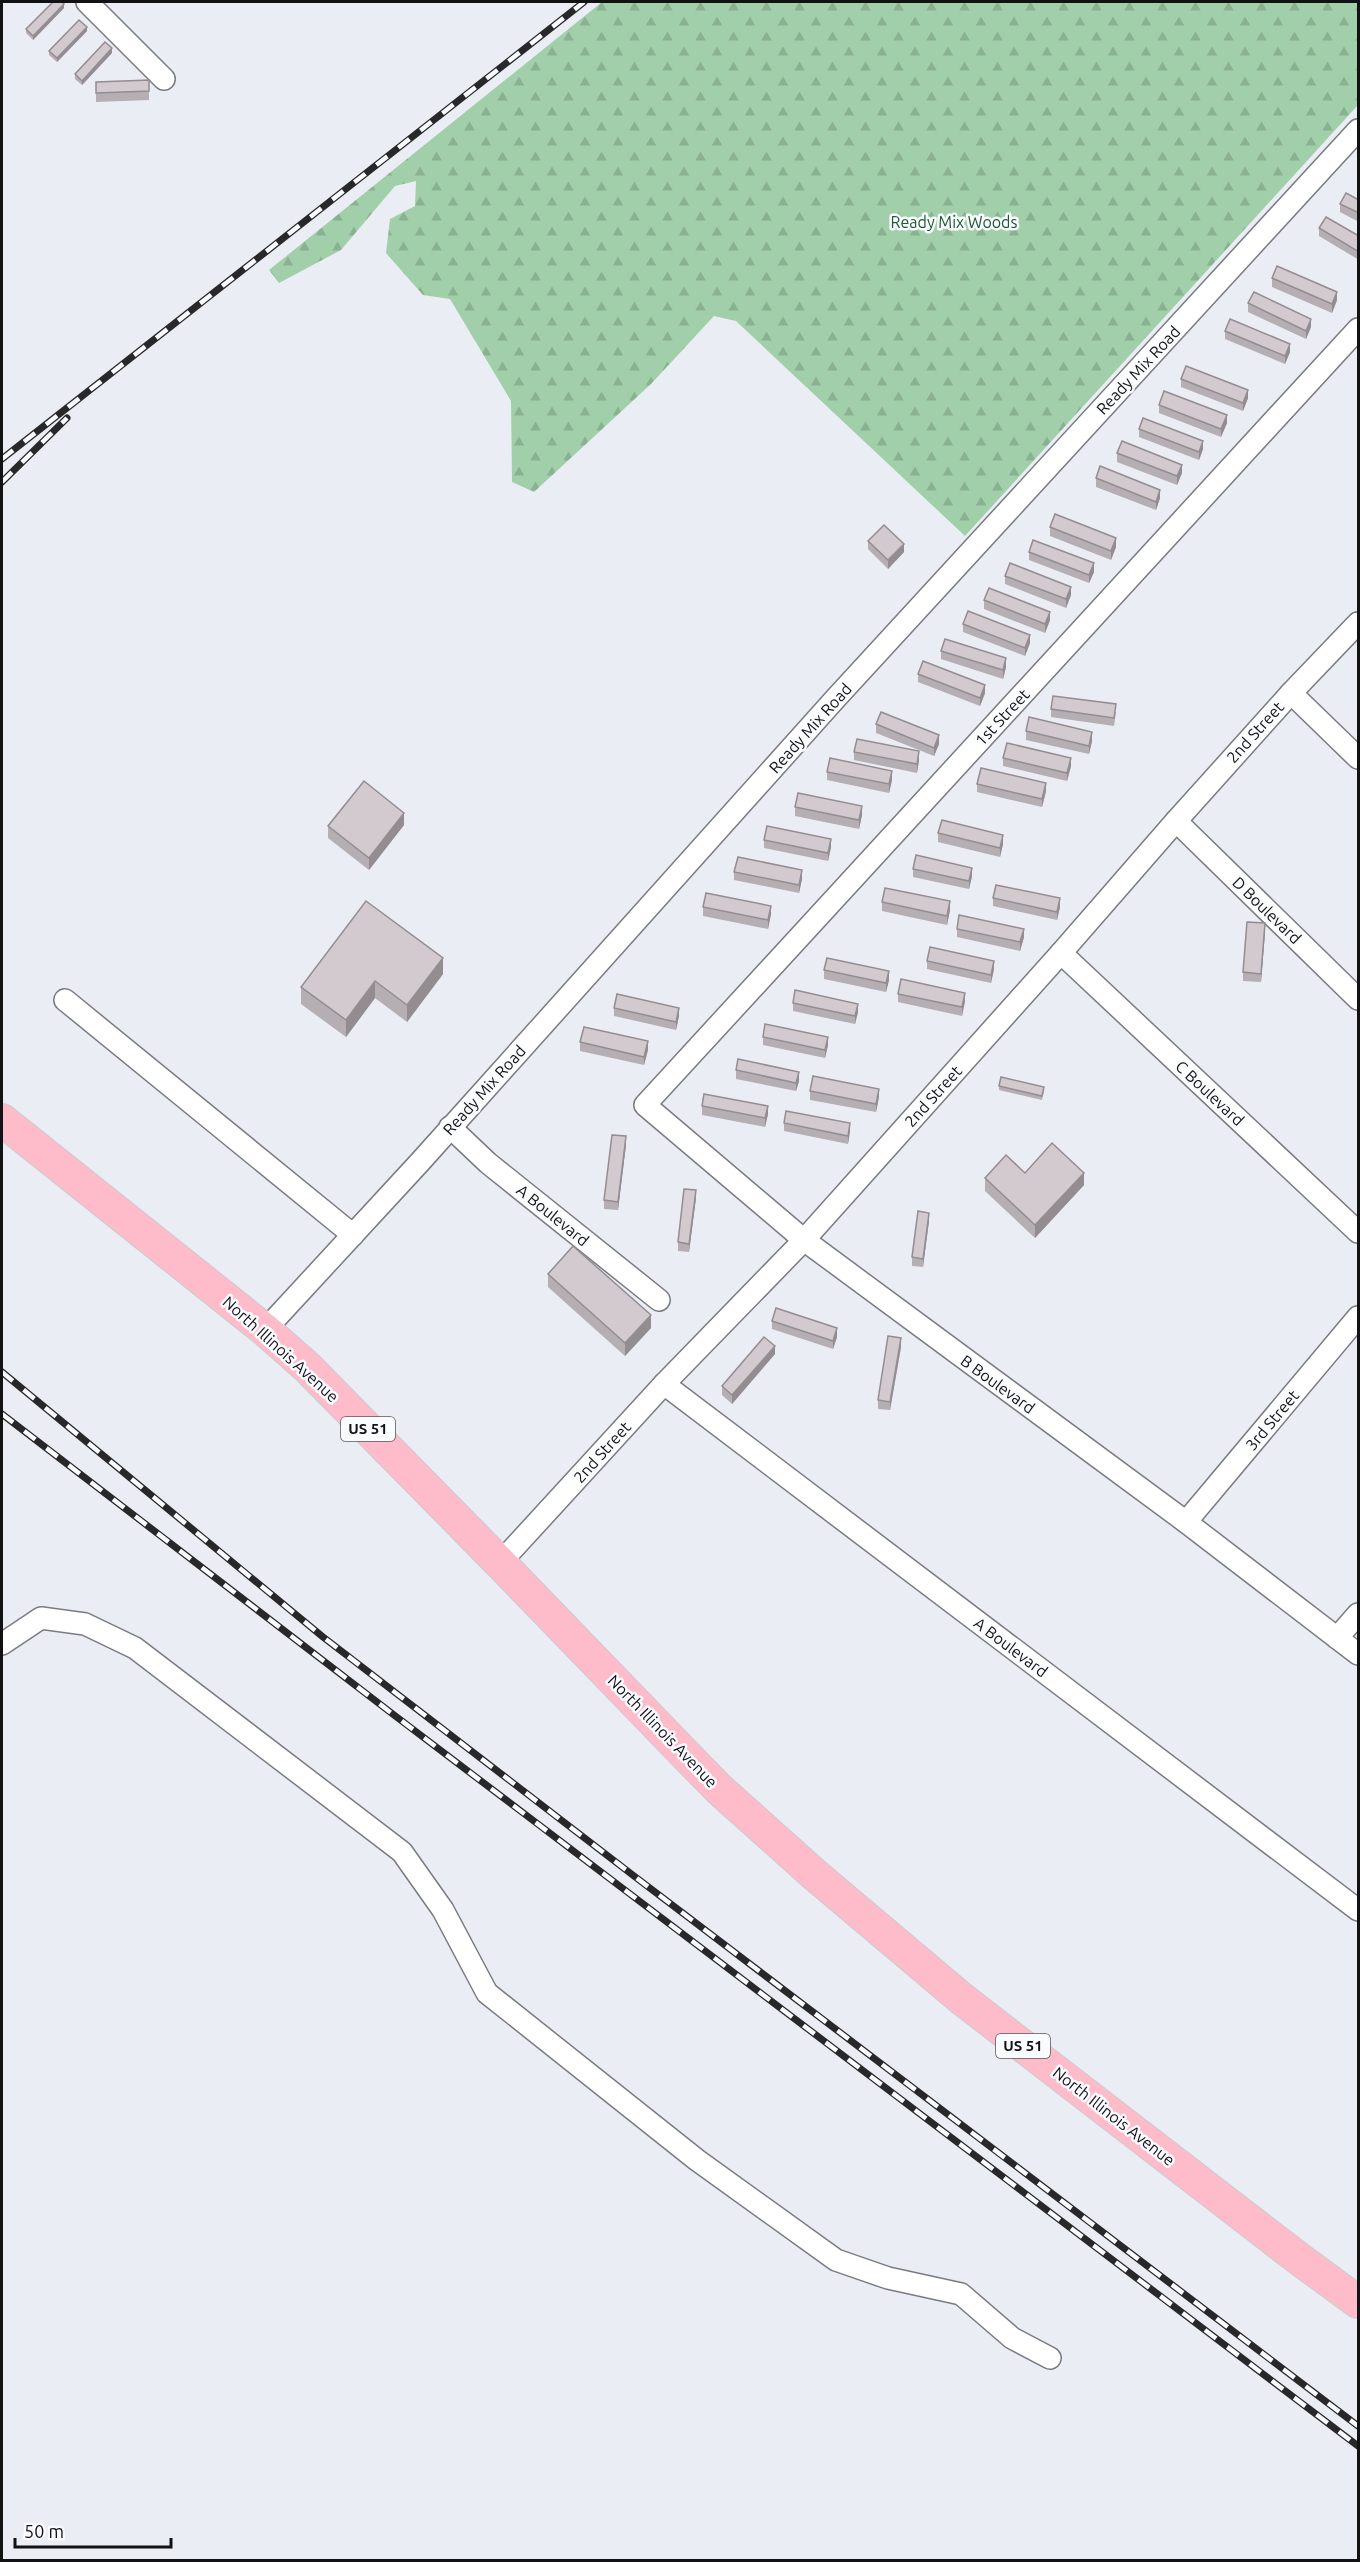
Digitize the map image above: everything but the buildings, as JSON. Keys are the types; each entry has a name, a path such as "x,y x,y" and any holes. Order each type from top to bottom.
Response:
{"main road":[{"name":"North Illinois Avenue","path":"2,1120 265,1330 307,1367 719,1789 815,1875 962,1999 1298,2258 1359,2302"}],"street":[{"path":"87,2 164,80"},
{"name":"Ready Mix Road","path":"265,1330 836,698 1359,130"},
{"name":"1st Street","path":"645,1105 1359,329"},
{"name":"2nd Street","path":"500,1563 664,1384 804,1240 1176,821 1359,623"},
{"path":"1292,693 1359,758"},
{"name":"D Boulevard","path":"1176,821 1359,999"},
{"name":"C Boulevard","path":"1061,953 1359,1232"},
{"path":"65,1000 353,1235"},
{"name":"B Boulevard","path":"645,1105 804,1240 1186,1522 1359,1654"},
{"name":"A Boulevard","path":"450,1127 488,1163 659,1300"},
{"name":"3rd Street","path":"1186,1522 1359,1317"},
{"name":"A Boulevard","path":"664,1384 1359,1910"},
{"path":"1337,1638 1359,1614"},
{"path":"2,1644 41,1617 85,1624 135,1648 402,1852 443,1910 487,1993 697,2160 836,2260 888,2278 961,2294 1012,2337 1050,2358"}],"green space":[{"name":"Ready Mix Woods","path":"602,2 1358,2 1358,105 965,536 736,321 714,316 651,384 534,492 512,482 511,401 450,299 423,295 386,253 390,219 415,206 416,181 395,186 341,250 279,283 269,270"}],"railway":[{"path":"2,459 584,2"},
{"path":"2,482 67,418"},
{"path":"2,1372 323,1637 1358,2426"},
{"path":"2,1414 394,1715 1358,2446"}]}
